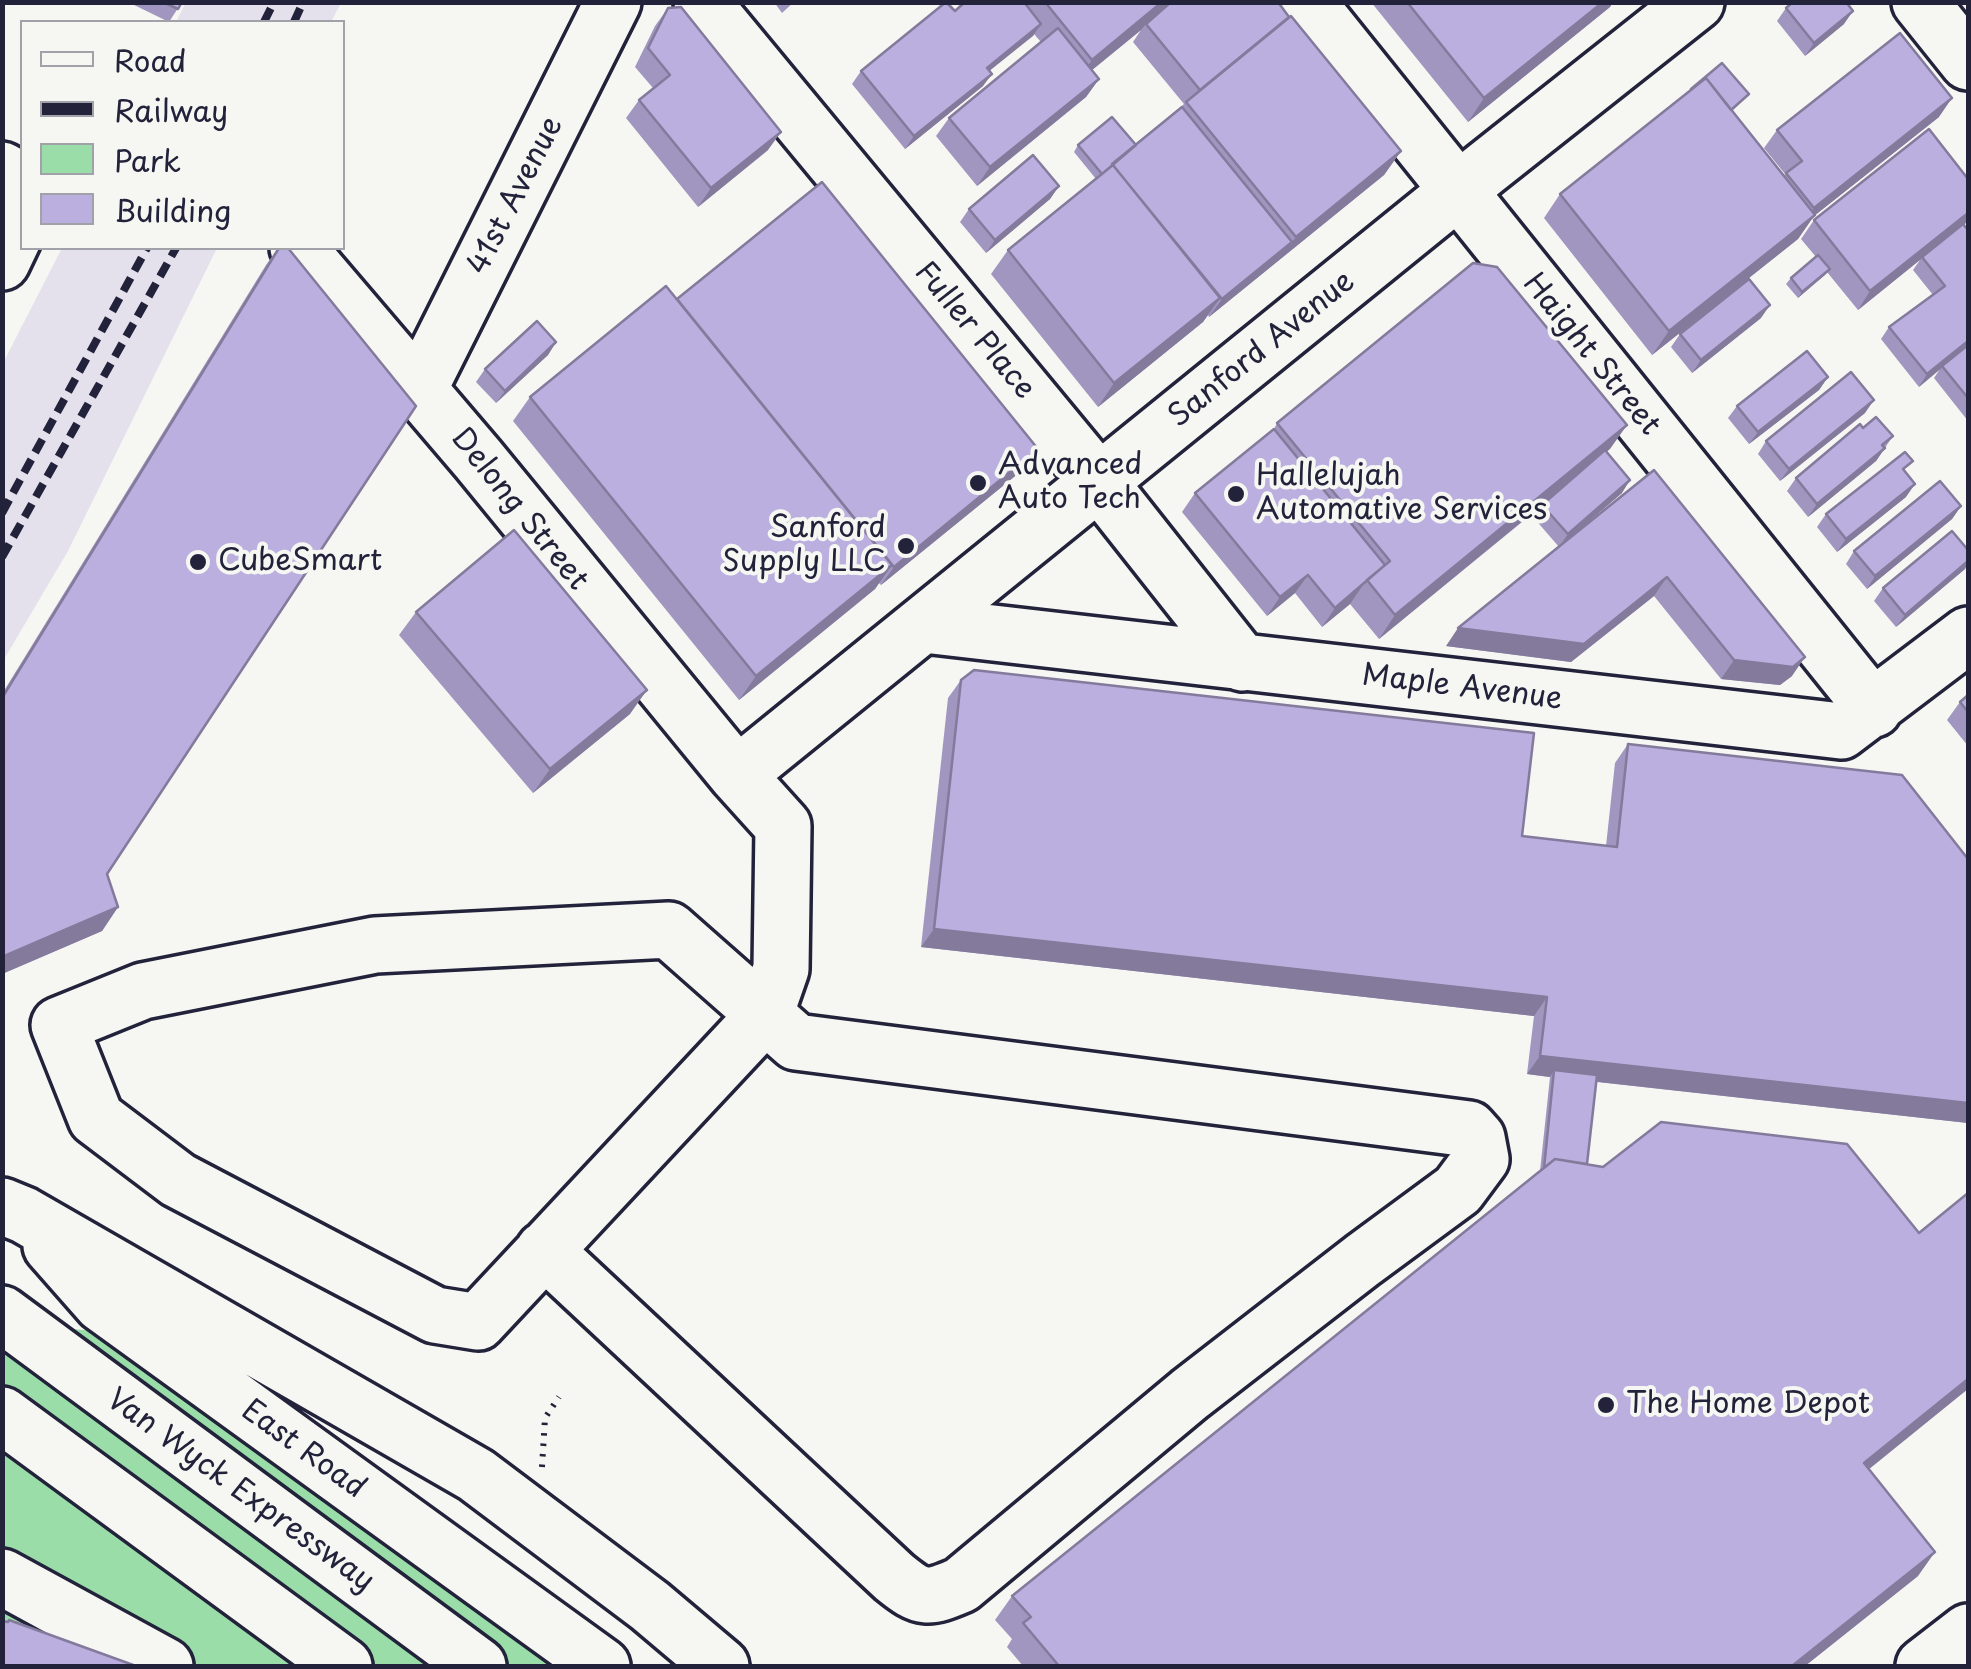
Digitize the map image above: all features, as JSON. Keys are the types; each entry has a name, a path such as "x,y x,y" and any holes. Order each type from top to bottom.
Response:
{"main road":[{"name":"41st Avenue","path":"420,389 613,2"},
{"name":"Fuller Place","path":"702,2 1099,482 1242,663"},
{"name":"Haight Street","path":"1307,2 1874,708"},
{"name":"Sanford Avenue","path":"737,775 1696,2"},
{"path":"1920,2 1968,62"},
{"path":"2,262 20,224"},
{"name":"Delong Street","path":"300,250 783,826 781,969 764,1015"},
{"name":"Maple Avenue","path":"924,625 1841,731 1968,635"},
{"path":"544,1250 914,1594 934,1596 961,1585 1279,1324 1458,1190 1481,1159 1477,1138 1469,1129 796,1042 668,930 375,944 143,991 60,1025 96,1118 178,1180 435,1315 478,1322 544,1250 764,1015"},
{"path":"12,1210 476,1475 650,1606 721,1666"},
{"name":"East Road","path":"12,1210 102,1304 602,1666"},
{"name":"Van Wyck Expressway","path":"2,1314 478,1666"},
{"path":"2,1416 344,1666"},
{"path":"2,1577 165,1666"},
{"path":"1924,1666 1968,1632"}],"path":[{"path":"541,1452 545,1418 559,1398"}],"shaded area":[{"path":"186,2 341,2 332,20 177,20"},
{"path":"61,250 216,250 68,551 3,661 3,363"}],"green space":[{"path":"2,1322 94,1331 573,1666 3,1666"}],"building":[{"path":"163,2 182,2 178,9"},
{"path":"946,2 955,11 965,2 1024,2 1041,24 987,68 992,74 914,136 861,71"},
{"path":"1045,2 1162,2 1092,60"},
{"path":"1171,2 1278,2 1289,17 1200,90 1146,24"},
{"path":"1407,2 1603,2 1484,98"},
{"path":"1793,2 1846,2 1853,11 1814,43 1786,8"},
{"path":"681,7 781,132 711,188 639,100 670,75 648,48 668,8"},
{"path":"1291,16 1401,151 1296,237 1186,102"},
{"path":"1058,28 1099,79 990,167 949,118"},
{"path":"1900,33 1952,98 1814,208 1786,173 1802,161 1777,130"},
{"path":"1722,63 1749,94 1731,110 1706,78 1691,89"},
{"path":"1706,78 1815,215 1669,331 1560,194"},
{"path":"1182,107 1292,242 1222,299 1112,164"},
{"path":"1112,117 1136,145 1102,174 1078,145"},
{"path":"1929,129 1968,179 1968,213 1870,291 1814,220"},
{"path":"1033,155 1059,186 995,240 969,209"},
{"path":"1113,165 1220,298 1114,383 1008,250"},
{"path":"822,182 1038,449 894,567 677,299"},
{"path":"1963,224 1968,230 1968,341 1927,374 1889,327 1945,286 1922,257"},
{"name":"CubeSmart","path":"278,250 290,250 416,406 107,874 118,907 2,957 2,698"},
{"path":"1818,255 1830,269 1802,292 1791,278"},
{"path":"1473,263 1497,267 1627,425 1395,615 1367,580 1390,561 1277,423"},
{"path":"1749,279 1770,305 1701,360 1680,334"},
{"path":"666,286 892,565 756,676 530,397"},
{"path":"537,321 556,342 505,391 485,369"},
{"path":"1968,345 1968,398 1942,366"},
{"path":"1807,351 1828,377 1758,432 1737,406"},
{"path":"1851,372 1874,400 1789,469 1766,441"},
{"path":"1876,417 1893,436 1882,445 1885,448 1817,504 1796,478 1860,424 1863,428"},
{"path":"1274,429 1385,565 1335,608 1308,575 1280,597 1195,493"},
{"path":"1605,450 1630,480 1568,534 1542,505"},
{"path":"1905,452 1913,461 1903,469 1915,484 1846,539 1826,514"},
{"path":"1654,470 1805,657 1793,667 1734,660 1667,577 1584,644 1458,628"},
{"path":"1940,481 1961,506 1875,576 1854,551"},
{"path":"514,530 647,690 550,769 416,612"},
{"path":"1952,531 1968,550 1968,561 1905,615 1883,588"},
{"path":"974,670 1534,733 1522,836 1617,847 1628,744 1902,775 1968,859 1968,1103 1540,1056 1547,997 934,929 961,680"},
{"path":"1968,695 1968,712 1960,702"},
{"path":"1554,1070 1597,1075 1587,1164 1555,1159 1544,1168"},
{"name":"The Home Depot","path":"1661,1122 1847,1144 1919,1233 1968,1193 1968,1379 1864,1463 1935,1552 1792,1666 1059,1666 1023,1623 1031,1617 1012,1596 1555,1159 1603,1167"},
{"path":"9,1620 136,1666 2,1666 2,1621"}],"railway":[{"path":"265,20 274,2"},
{"path":"295,20 303,2"},
{"path":"2,513 146,250"},
{"path":"2,557 175,250"}],"place":[{"name":"Advanced Auto Tech","path":"978,483"},
{"name":"Hallelujah Automative Services","path":"1236,494"},
{"name":"Sanford Supply LLC","path":"906,546"},
{"name":"CubeSmart","path":"198,562"},
{"name":"The Home Depot","path":"1606,1405"}]}
